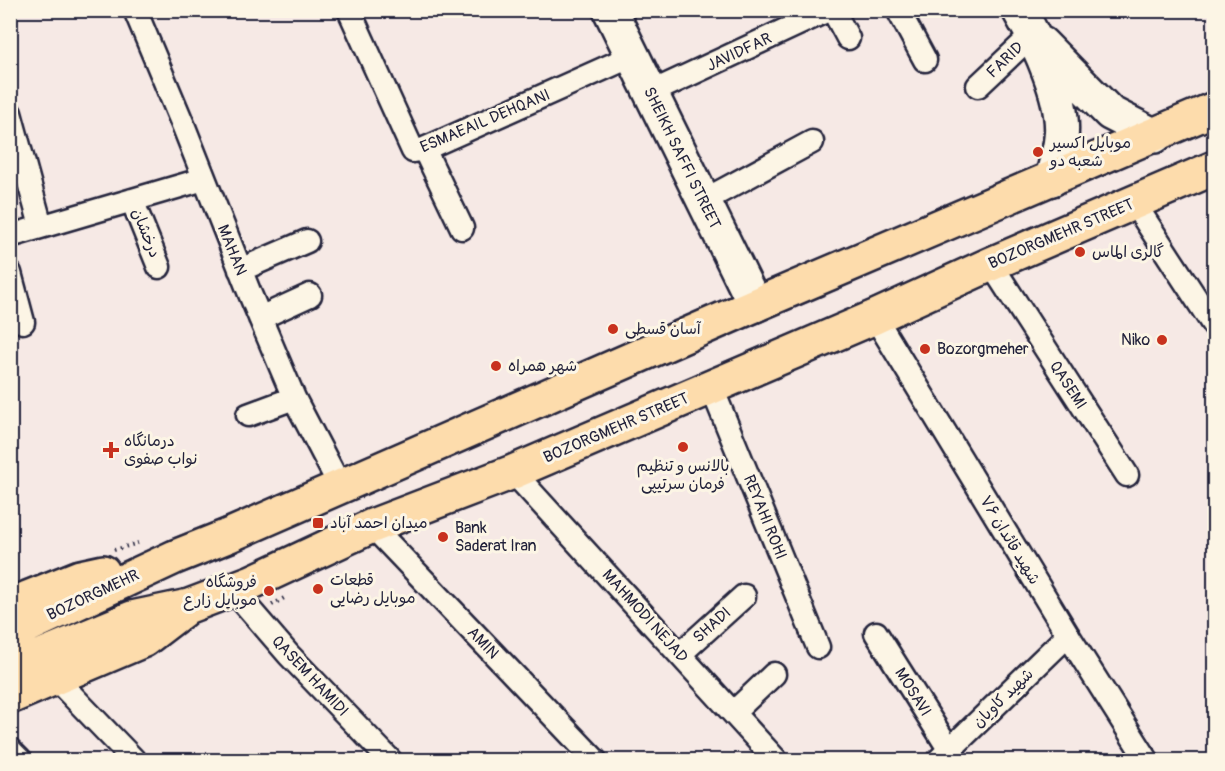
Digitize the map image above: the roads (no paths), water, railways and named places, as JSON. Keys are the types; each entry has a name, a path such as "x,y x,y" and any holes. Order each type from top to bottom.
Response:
{"main road":[{"path":"10,605 80,577 175,557 230,535 755,305 1215,109"},
{"name":"BOZORGMEHR STREET","path":"10,669 132,618 189,606 252,582 372,526 513,472 1215,168"},
{"name":"BOZORGMEHR","path":"10,634 175,557"},
{"path":"10,697 144,640 189,606"}],"street":[{"name":"MAHAN","path":"135,10 294,398 340,486"},
{"name":"ESMAEAIL DEHQANI","path":"349,10 413,151 424,149 632,56"},
{"name":"SHEIKH SAFFI STREET","path":"610,10 755,305"},
{"name":"JAVIDFAR","path":"650,93 828,10"},
{"path":"833,10 848,38"},
{"path":"898,10 925,60"},
{"path":"1026,22 1110,113 1155,136"},
{"path":"1026,22 1060,106 1062,137 1052,179"},
{"name":"FARID","path":"978,86 1026,22"},
{"path":"10,112 41,226"},
{"path":"703,201 812,142"},
{"path":"424,149 462,228"},
{"path":"10,236 204,179"},
{"name":"درخشان","path":"132,200 159,267"},
{"path":"1134,203 1215,326"},
{"path":"240,270 307,241"},
{"name":"QASEMI","path":"991,264 1127,475"},
{"path":"10,273 23,322"},
{"path":"260,318 310,295"},
{"name":"شهید قائدان ۷۶","path":"875,317 1068,635 1147,760"},
{"name":"REYAHI ROHI","path":"711,386 818,647"},
{"path":"248,416 294,398"},
{"name":"MAHMODI NEJAD","path":"513,472 776,760"},
{"name":"AMIN","path":"372,526 595,760"},
{"name":"QASEM HAMIDI","path":"232,589 289,655 390,760"},
{"name":"SHADI","path":"680,654 744,596"},
{"name":"MOSAVI","path":"876,633 948,757"},
{"name":"شهید کاویان","path":"948,757 1068,635"},
{"path":"733,713 774,674"},
{"path":"56,679 134,760"},
{"path":"10,750 20,760"}],"place":[{"name":"موبایل اکسیر شعبه دو","path":"1038,152"},
{"name":"گالری الماس","path":"1080,252"},
{"name":"آسان قسطی","path":"613,329"},
{"name":"Niko","path":"1162,340"},
{"name":"Bozorgmeher","path":"925,349"},
{"name":"شهر همراه","path":"496,366"},
{"name":"بالانس و تنظیم فرمان سرتیپی","path":"683,447"},
{"name":"درمانگاه نواب صفوی","path":"111,450"},
{"name":"میدان احمد آباد","path":"318,523"},
{"name":"Bank Saderat Iran","path":"443,537"},
{"name":"قطعات موبایل رضایی","path":"318,589"},
{"name":"فروشگاه موبایل زارع","path":"269,591"}]}
